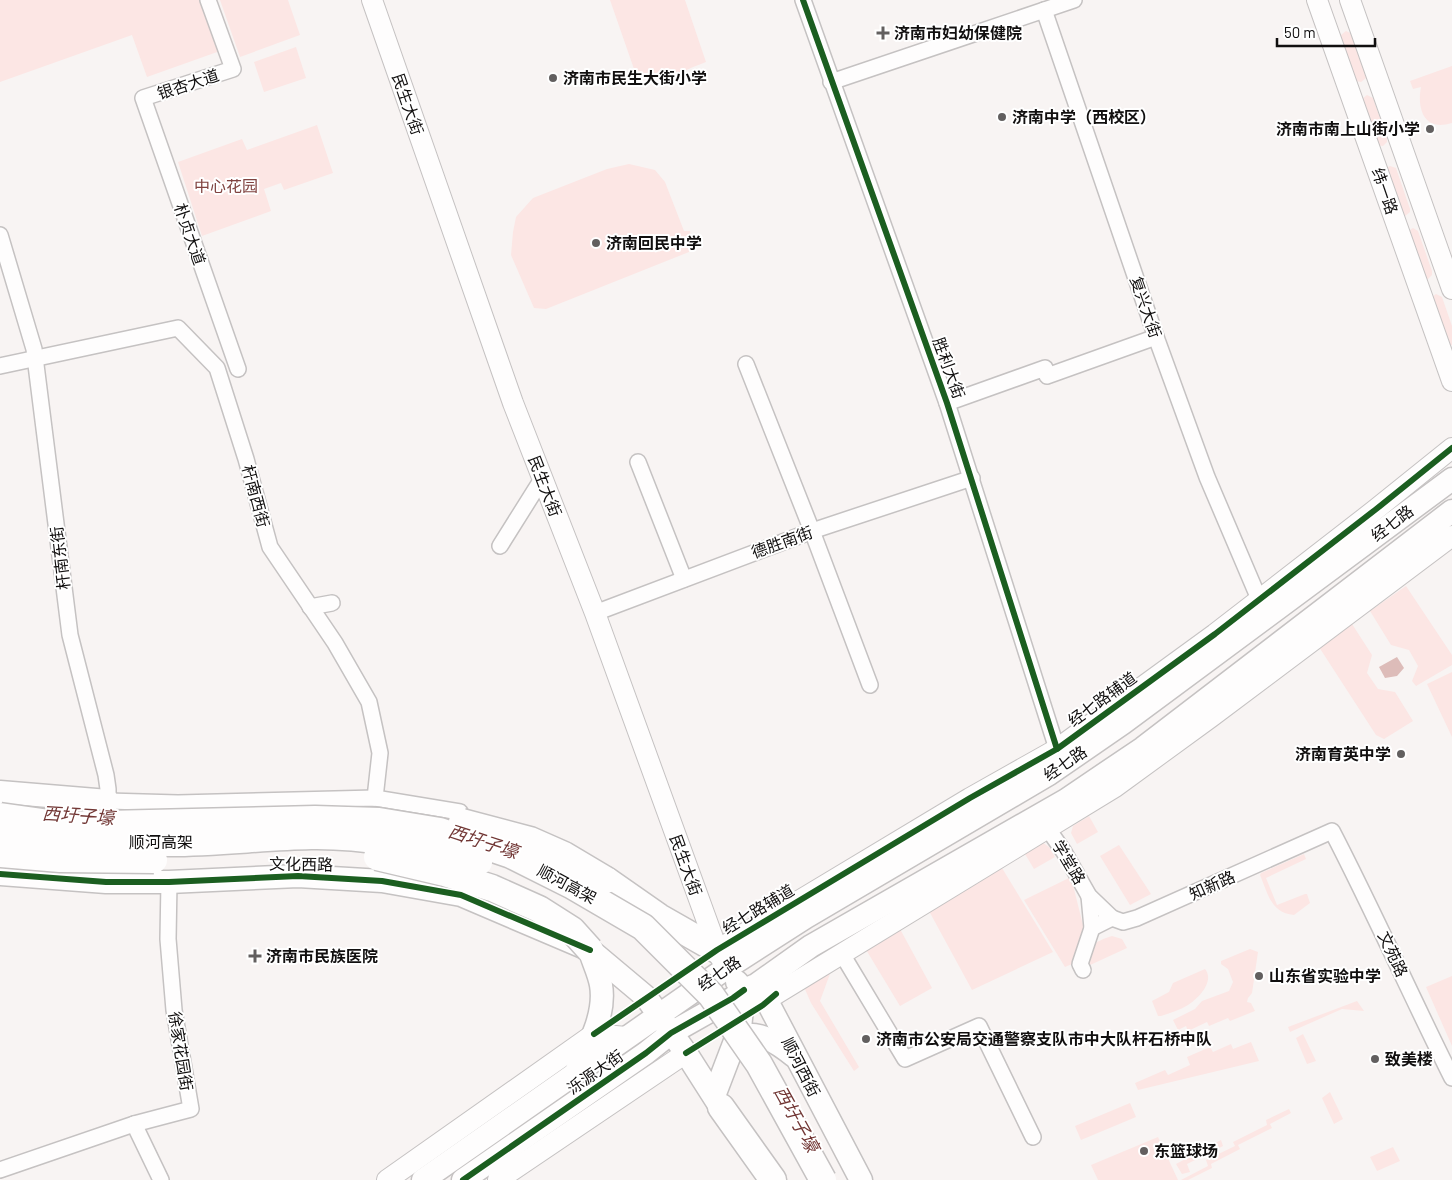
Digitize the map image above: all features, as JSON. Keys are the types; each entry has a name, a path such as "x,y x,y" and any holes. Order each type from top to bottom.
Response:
{"highway":[{"path":"0,806 177,810 241,804 349,803 438,816 530,840 564,855 606,880 658,917 718,965"},
{"name":"顺河高架","path":"0,816 64,824 324,819 379,821 440,831 510,855 571,884 643,927 711,995 759,1064 823,1180"},
{"name":"顺河高架","path":"0,835 68,841 172,843 322,837 376,840 431,849 502,868 564,898 628,938 698,1004 743,1072 782,1137 804,1180"},
{"path":"0,854 60,859 118,860 226,858 288,852 349,852 397,860 492,888 539,909 572,930 590,950"},
{"path":"759,1064 836,1180"},
{"path":"717,1101 772,1180"}],"main road":[{"name":"经七路","path":"665,1010 718,965 806,917 1049,774 1124,723 1452,479"},
{"name":"经七路","path":"745,1010 811,946 1066,800 1143,748 1452,511"},
{"path":"0,792 108,801"},
{"name":"文化西路","path":"0,874 106,882 169,882 298,876 382,881 461,895 590,950 646,997 665,1010 680,1028 686,1053 717,1101 762,1180"},
{"path":"576,1072 594,1034 600,1009 601,985 590,950"},
{"name":"顺河西街","path":"718,965 745,1010 767,1001 861,1180"},
{"name":"泺源大街","path":"423,1180 665,1010"},
{"path":"717,1101 725,1066 745,1010 798,1060"},
{"name":"泺源大街","path":"463,1180 680,1028 745,1010"}],"street":[{"name":"银杏大道","path":"143,98 233,69 208,0"},
{"name":"民生大街","path":"372,0 513,403 595,613 718,965"},
{"name":"胜利大街","path":"802,0 947,403 1057,749"},
{"path":"831,82 1045,6 1074,0"},
{"name":"纬一路","path":"1317,0 1452,381"},
{"name":"纬一路","path":"1350,0 1452,289"},
{"name":"复兴大街","path":"1045,6 1156,337 1206,476 1259,599"},
{"name":"朴贞大道","path":"143,98 238,369"},
{"name":"杆南东街","path":"0,235 36,359 70,634 106,775 108,801 106,882"},
{"name":"杆南西街","path":"36,359 178,328 217,368 246,459 270,547 335,643 369,702 380,752 375,798"},
{"path":"947,403 1045,368 1047,376 1156,337"},
{"path":"0,366 36,359"},
{"path":"746,364 812,530 870,685"},
{"name":"经七路辅道","path":"718,965 970,798 1057,749 1259,599 1452,448"},
{"path":"638,462 684,579"},
{"name":"德胜南街","path":"595,613 812,530 972,478"},
{"path":"500,546 542,479"},
{"path":"745,1010 776,994 1115,787 1452,536"},
{"path":"310,607 332,603"},
{"path":"108,801 178,803 375,798 460,812"},
{"name":"学堂路","path":"1048,829 1064,852 1089,896 1112,918"},
{"name":"知新路","path":"1092,928 1112,918 1123,922 1138,918 1332,831"},
{"name":"文苑路","path":"1332,831 1368,901 1452,1078"},
{"name":"徐家花园街","path":"0,1170 134,1124 191,1109 174,1010 168,939 169,882"},
{"name":"学堂路","path":"1083,970 1080,964 1092,928 1089,896"},
{"path":"842,954 905,1059 979,1026 1033,1137"},
{"path":"387,1180 594,1034 626,1037"},
{"path":"498,1180 686,1053"},
{"path":"134,1124 161,1180"}],"green space":[{"path":"0,0 202,0 220,51 147,77 132,35 0,82"},
{"path":"220,0 288,0 300,35 240,57"},
{"path":"610,0 685,0 706,62 664,78 647,79 642,77 634,69"},
{"path":"1346,31 1352,34 1366,74 1366,78 1361,82 1356,81 1340,38"},
{"path":"296,47 306,78 264,92 254,62"},
{"path":"1452,66 1452,123 1433,124 1424,116 1420,105 1421,87 1413,89 1410,81"},
{"path":"1367,95 1373,98 1387,138 1387,142 1383,146 1376,145 1362,99"},
{"name":"中心花园","path":"317,125 333,173 284,190 281,183 264,189 271,211 202,236 178,162 242,139 247,150"},
{"path":"629,164 655,170 665,182 684,231 690,231 694,248 689,252 546,309 534,308 511,255 516,217 533,198 607,169"},
{"path":"1390,166 1396,168 1410,209 1410,212 1405,216 1402,216 1385,169"},
{"path":"1413,228 1418,231 1432,271 1432,275 1428,279 1425,279 1407,232"},
{"path":"1436,294 1442,297 1452,326 1452,345 1449,345 1431,298"},
{"path":"1406,586 1452,655 1452,665 1416,686 1412,681 1418,666 1409,650 1391,645 1370,611"},
{"path":"1352,624 1372,655 1367,673 1378,689 1395,692 1413,721 1384,739 1376,735 1319,647"},
{"path":"1452,672 1452,737 1427,684"},
{"path":"1089,816 1098,832 1077,844 1071,833 1073,826"},
{"path":"1042,842 1049,847 1055,857 1034,869 1025,854"},
{"path":"1119,845 1151,894 1130,905 1100,856"},
{"path":"1304,854 1306,859 1266,878 1277,905 1307,894 1310,903 1294,915 1280,911 1271,901 1260,875"},
{"path":"1002,868 1053,952 972,990 929,911"},
{"path":"1071,877 1083,925 1083,939 1077,962 1065,967 1024,900"},
{"path":"900,929 932,988 900,1006 865,948"},
{"path":"1112,936 1122,939 1127,948 1088,966 1090,949 1101,940"},
{"path":"1250,949 1258,952 1252,993 1247,1002 1251,1003 1255,1011 1230,1021 1228,1018 1209,1026 1207,1022 1188,1031 1186,1026 1178,1030 1173,1020 1195,1009 1202,1001 1229,991 1233,982 1228,969 1221,964 1221,961"},
{"path":"1205,969 1208,974 1207,984 1197,998 1182,1008 1158,1016 1152,1001 1169,992 1173,983"},
{"path":"831,971 820,1001 859,1067 854,1071 811,1003 804,987"},
{"path":"1452,976 1452,1046 1426,987"},
{"path":"1357,1001 1364,1011 1342,1009 1290,1032 1288,1027"},
{"path":"1303,1034 1316,1061 1307,1064 1296,1038"},
{"path":"1251,1042 1259,1061 1138,1090 1135,1083 1165,1070 1168,1075 1190,1065 1187,1057 1210,1047 1213,1052 1231,1044 1233,1049"},
{"path":"1330,1092 1343,1119 1334,1124 1322,1098"},
{"path":"1130,1103 1136,1117 1081,1140 1075,1126"},
{"path":"1289,1109 1291,1113 1270,1124 1272,1128 1238,1145 1240,1149 1211,1164 1212,1168 1188,1180 1181,1180 1208,1166 1206,1160 1235,1146 1233,1142 1267,1125 1266,1120"},
{"name":"东篮球场","path":"1158,1137 1178,1180 1098,1180 1091,1165"},
{"path":"1221,1140 1223,1146 1187,1164 1190,1172 1182,1174 1176,1164"},
{"path":"1393,1147 1400,1161 1377,1171 1370,1157"}],"shaded area":[{"path":"1397,657 1404,668 1397,676 1385,678 1379,667"}],"cycle path":[{"path":"803,0 947,403 1057,749"},
{"path":"594,1034 717,950 970,798 1057,749 1215,634 1452,448"},
{"path":"0,874 106,882 169,882 298,876 382,881 461,895 590,950"},
{"path":"463,1180 646,1053 671,1033 744,990"},
{"path":"686,1053 763,1005 776,994"}],"place":[{"name":"济南市妇幼保健院","path":"883,33"},
{"name":"济南市民生大街小学","path":"553,78"},
{"name":"济南中学（西校区）","path":"1002,117"},
{"name":"济南市南上山街小学","path":"1430,129"},
{"name":"济南回民中学","path":"596,243"},
{"name":"济南育英中学","path":"1401,754"},
{"name":"济南市民族医院","path":"255,956"},
{"name":"山东省实验中学","path":"1259,976"},
{"name":"济南市公安局交通警察支队市中大队杆石桥中队","path":"866,1039"},
{"name":"致美楼","path":"1375,1059"},
{"name":"东篮球场","path":"1144,1151"}],"water label":[{"name":"西圩子壕","path":"78,816"},
{"name":"西圩子壕","path":"483,842"},
{"name":"西圩子壕","path":"796,1119"}]}
